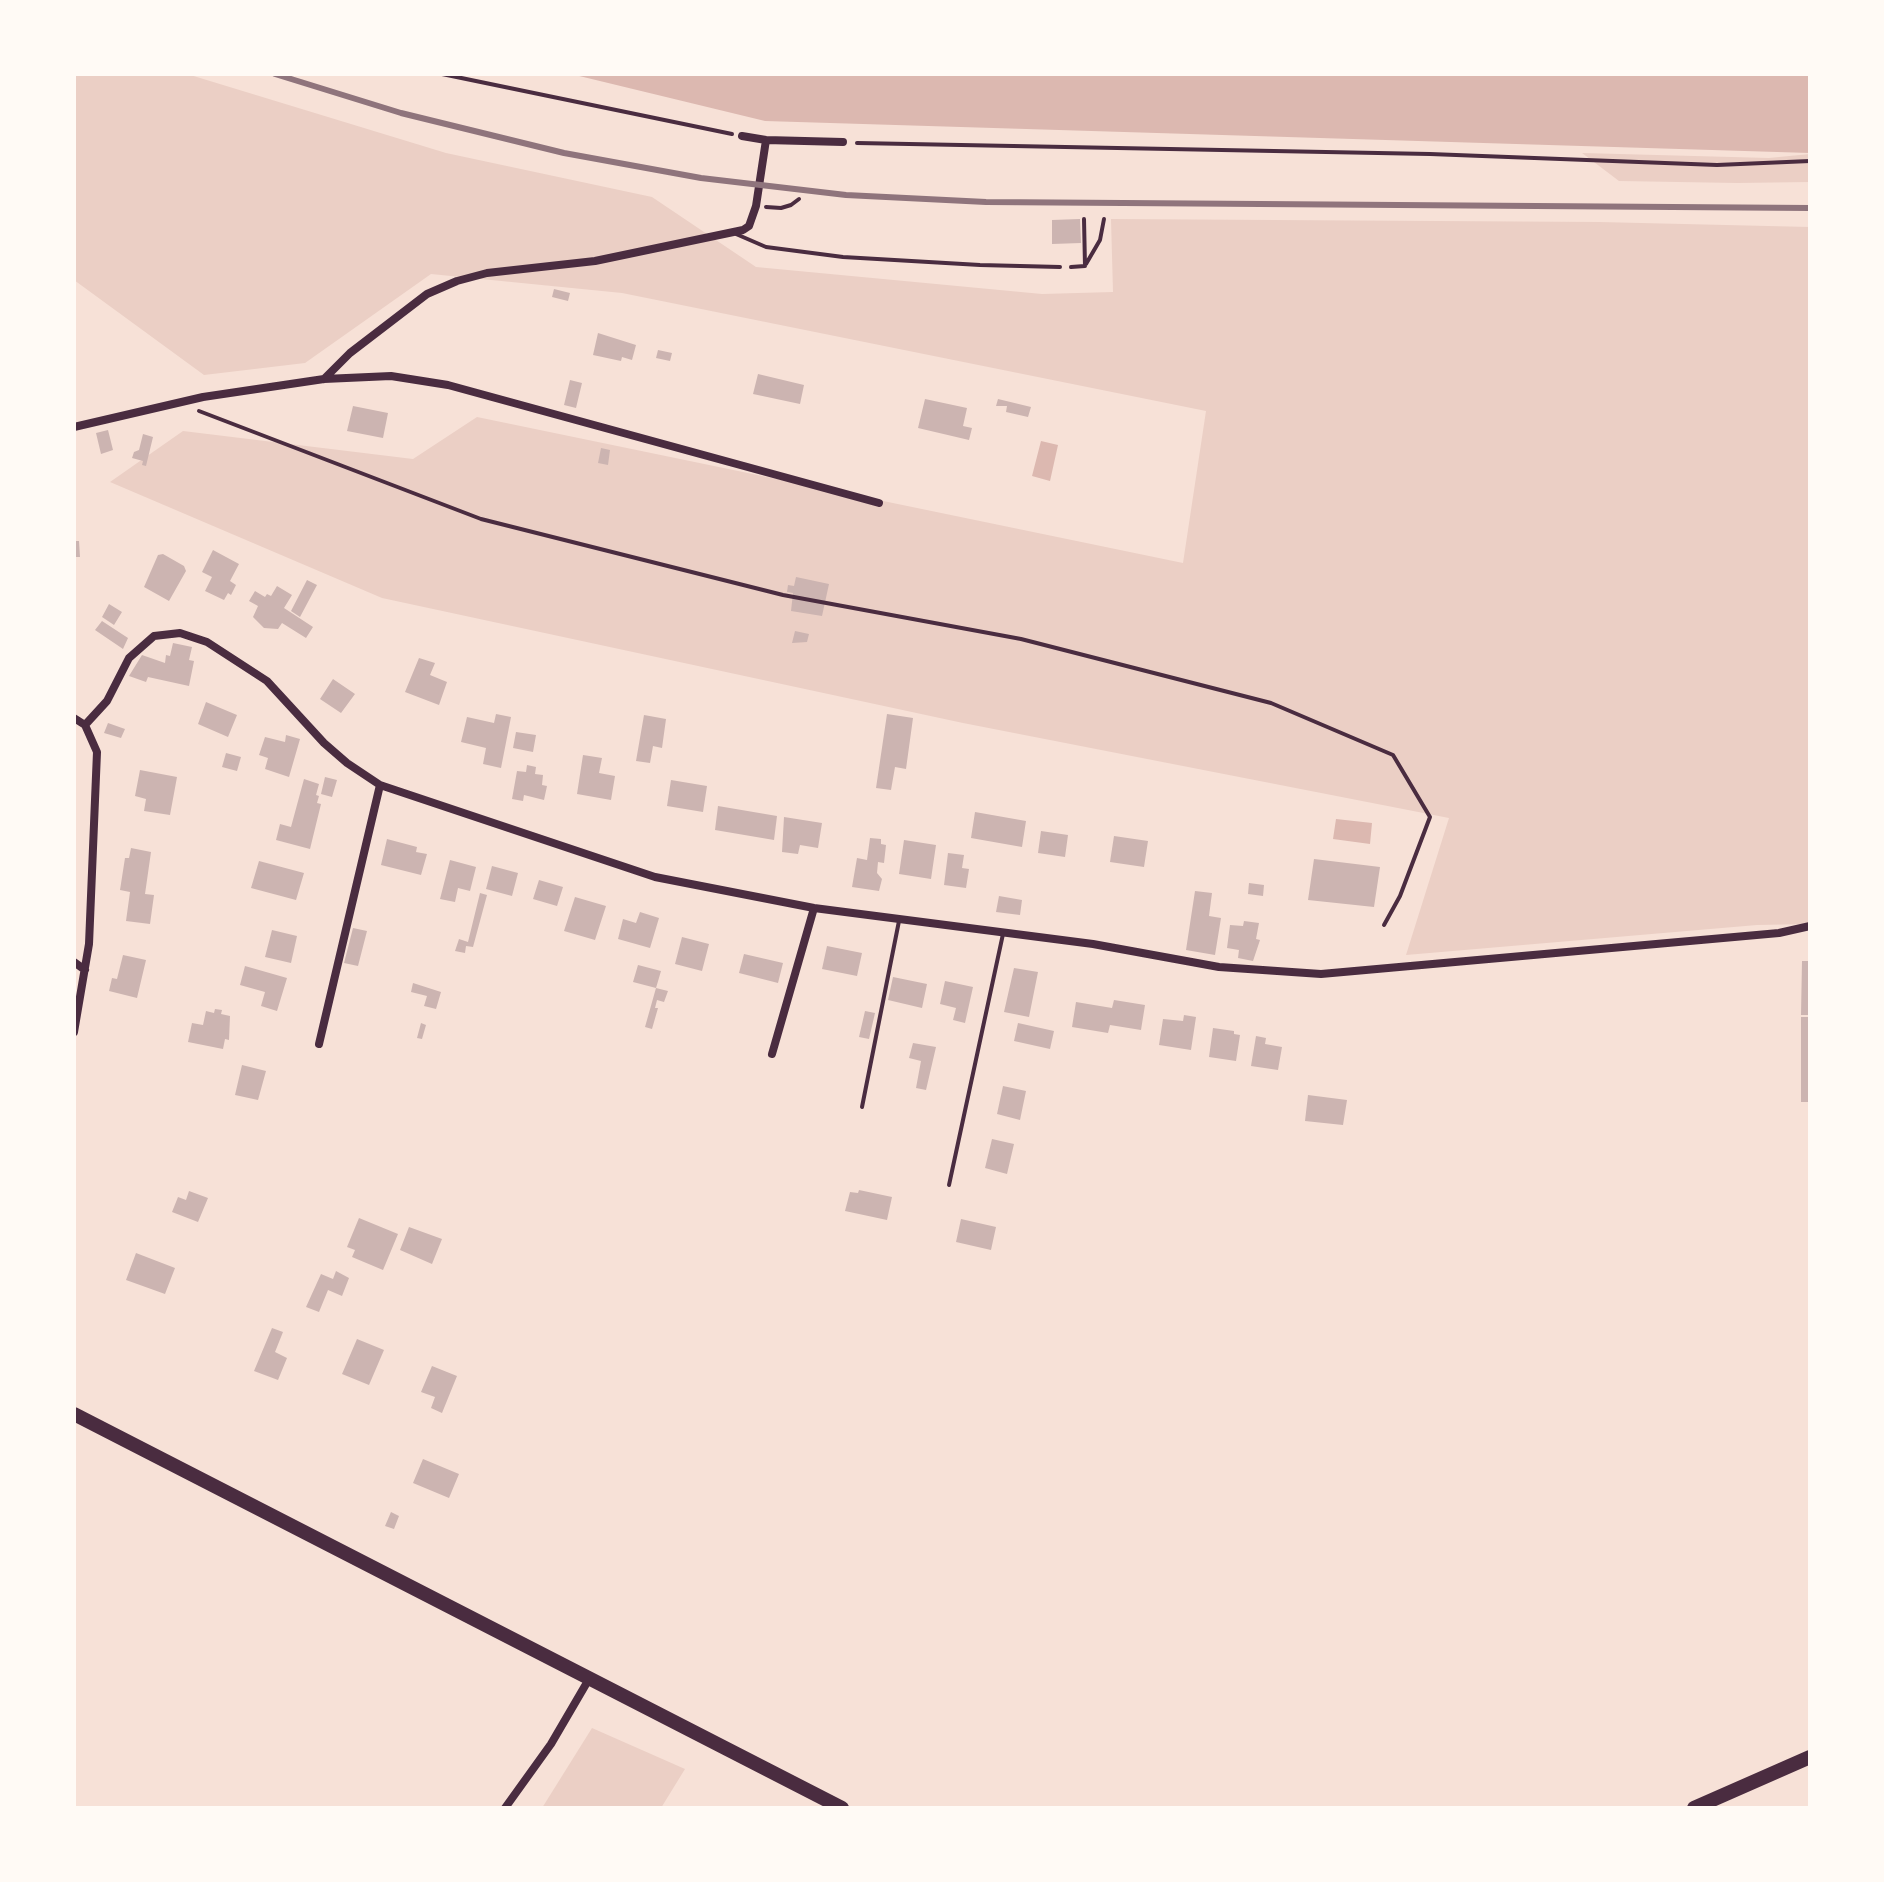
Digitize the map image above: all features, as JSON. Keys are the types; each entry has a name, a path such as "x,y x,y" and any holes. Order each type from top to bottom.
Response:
{"main road":[{"path":"74,1414 842,1808"},
{"path":"1694,1808 1810,1757"}],"street":[{"path":"742,136 766,140 843,142"},
{"path":"324,379 350,353 427,294 457,281 487,273 595,261 736,234 749,226 756,206 766,140"},
{"path":"74,427 175,402 324,379 391,376 425,379 879,503"},
{"path":"85,725 107,701 129,658 154,636 180,633 207,642 267,681 324,743 380,785 655,877 814,908 1003,932 1219,967 1321,974 1779,933 1810,926"},
{"path":"74,718 85,725 97,752 89,944 74,1032"},
{"path":"319,1044 380,785"},
{"path":"772,1054 814,908"},
{"path":"74,962 85,970"},
{"path":"505,1808 551,1744 589,1679"}],"lane":[{"path":"736,234 766,247 843,257 1060,267"},
{"path":"862,1107 900,919"},
{"path":"949,1185 1003,932"}],"path":[{"path":"442,74 742,136"},
{"path":"843,142 1430,154 1717,165 1810,161"},
{"path":"756,206 781,208 799,199"},
{"path":"1084,219 1085,266"},
{"path":"1085,266 1100,240 1104,219"},
{"path":"1060,267 1085,266"},
{"path":"175,402 481,519 783,595 1021,639 1256,699 1393,755 1430,817 1400,896 1384,925"}],"shaded area":[{"path":"74,74 187,74 446,153 652,197 756,267 1042,294 1113,292 1111,219 1599,222 1810,227 1810,924 1757,925 1406,955 1449,818 963,723 382,598 110,482 183,431 413,459 477,417 1183,563 1206,411 622,293 431,274 305,363 204,375 74,280"},
{"path":"571,74 1810,74 1810,153 765,121"},
{"path":"1582,153 1769,158 1810,154 1810,182 1619,181"},
{"path":"1041,441 1058,445 1050,481 1032,476"},
{"path":"1336,819 1372,823 1370,844 1333,839"},
{"path":"592,1728 685,1769 661,1808 542,1808"}],"building":[{"path":"1080,219 1081,243 1052,244 1052,220"},
{"path":"554,289 570,293 568,301 552,297"},
{"path":"598,333 636,345 632,360 593,355"},
{"path":"658,350 672,353 670,361 656,358"},
{"path":"758,374 804,385 800,404 753,394"},
{"path":"570,380 582,383 576,408 564,405"},
{"path":"925,399 967,408 963,426 972,428 969,440 918,428"},
{"path":"998,399 1031,407 1028,417 1006,412 1007,406 996,406"},
{"path":"353,406 388,413 383,438 347,431"},
{"path":"108,430 113,450 101,454 96,433"},
{"path":"143,434 153,437 146,466 142,465 143,461 132,458 134,452 139,450"},
{"path":"601,448 610,450 608,465 598,463"},
{"path":"74,541 79,541 80,557 74,557"},
{"path":"213,550 239,564 230,581 236,585 224,600 205,591 212,577 202,572"},
{"path":"163,554 184,566 186,571 169,601 144,587 158,555"},
{"path":"796,577 829,584 822,616 791,611 793,593 787,592 788,585 794,586"},
{"path":"307,580 317,585 300,617 291,611"},
{"path":"277,586 292,595 284,608 313,627 306,638 282,623 278,629 264,628 253,617 258,606 249,601 255,591 265,597 267,594 271,596"},
{"path":"109,604 122,612 114,625 102,617"},
{"path":"102,621 128,638 123,649 95,630"},
{"path":"795,631 809,634 807,642 792,643"},
{"path":"173,643 192,647 189,660 194,661 189,686 148,677 146,682 129,676 142,655 165,663"},
{"path":"419,658 435,663 430,675 447,682 439,705 405,692"},
{"path":"333,679 355,694 341,713 320,699"},
{"path":"206,702 237,715 228,737 198,724"},
{"path":"496,714 511,717 501,768 483,764 486,748 461,742 467,717 494,723"},
{"path":"887,714 913,718 906,769 895,767 891,790 876,788"},
{"path":"644,715 666,719 662,748 653,746 650,763 636,761"},
{"path":"108,723 125,729 121,738 104,733"},
{"path":"516,732 536,735 533,752 513,748"},
{"path":"286,735 300,739 289,777 265,769 268,758 259,755 265,737 285,742"},
{"path":"226,753 241,757 237,771 222,767"},
{"path":"583,755 602,758 599,773 615,776 611,800 577,794"},
{"path":"527,765 536,767 535,774 543,775 542,785 547,786 544,800 524,795 523,801 512,799 517,771 526,772"},
{"path":"140,770 177,777 170,815 144,811 146,799 135,796"},
{"path":"325,777 337,780 332,797 321,794"},
{"path":"304,779 319,784 316,795 319,796 317,803 321,804 310,849 276,840 280,824 291,827"},
{"path":"671,780 707,786 703,812 667,806"},
{"path":"718,806 777,816 774,840 715,830"},
{"path":"975,812 1026,821 1022,847 971,838"},
{"path":"784,817 822,823 818,848 800,845 798,854 782,852"},
{"path":"1041,831 1068,835 1065,857 1038,853"},
{"path":"1114,836 1148,841 1144,867 1110,862"},
{"path":"870,838 881,839 881,844 886,845 884,863 878,862 877,873 882,879 879,891 852,887 857,858 867,860"},
{"path":"387,839 417,847 416,852 427,854 421,875 381,865"},
{"path":"904,840 936,845 931,879 899,874"},
{"path":"131,848 151,852 145,894 154,895 150,924 126,921 130,892 120,890 125,858 129,858"},
{"path":"948,853 964,855 962,868 969,869 966,888 944,885"},
{"path":"1314,859 1380,867 1374,907 1308,900"},
{"path":"450,860 476,867 470,891 458,888 455,902 440,899"},
{"path":"259,861 304,873 296,900 251,888"},
{"path":"492,866 518,873 512,896 486,889"},
{"path":"539,880 563,887 557,906 533,899"},
{"path":"1249,883 1264,885 1263,896 1248,894"},
{"path":"1195,891 1212,893 1209,916 1221,918 1215,955 1186,950"},
{"path":"480,893 487,895 473,947 466,946 465,953 455,951 459,939 468,942"},
{"path":"999,896 1022,900 1020,915 996,912"},
{"path":"575,897 606,906 595,940 564,931"},
{"path":"640,912 659,918 650,948 618,939 623,919 636,923"},
{"path":"1244,921 1259,923 1256,939 1260,940 1253,961 1238,958 1239,950 1227,948 1230,925 1243,926"},
{"path":"353,928 367,931 358,966 344,963"},
{"path":"272,930 297,936 291,963 265,957"},
{"path":"682,937 709,944 702,971 675,964"},
{"path":"827,946 862,953 857,976 822,969"},
{"path":"744,954 783,963 778,983 739,973"},
{"path":"123,955 146,960 137,998 109,991 112,978 117,979"},
{"path":"1802,961 1810,961 1810,1015 1801,1015"},
{"path":"638,965 661,971 656,988 633,982"},
{"path":"245,966 287,978 277,1011 261,1006 265,992 240,985"},
{"path":"1014,968 1038,972 1029,1017 1004,1012"},
{"path":"893,977 927,984 922,1008 888,1000"},
{"path":"945,981 973,987 965,1023 953,1020 956,1008 940,1004"},
{"path":"413,983 441,992 436,1009 424,1006 427,996 411,992"},
{"path":"656,988 668,991 664,1002 657,1000 652,1029 645,1027"},
{"path":"1114,1000 1145,1005 1141,1030 1110,1025 1108,1033 1072,1027 1076,1002 1112,1008"},
{"path":"215,1009 230,1016 229,1040 225,1039 223,1049 188,1042 192,1023 203,1025 206,1011 214,1013"},
{"path":"865,1011 875,1013 869,1039 859,1037"},
{"path":"1184,1015 1196,1017 1191,1050 1159,1045 1163,1019 1183,1021"},
{"path":"1801,1017 1810,1017 1810,1102 1801,1102"},
{"path":"421,1023 426,1025 422,1039 417,1038"},
{"path":"1018,1023 1054,1031 1050,1049 1014,1041"},
{"path":"1213,1028 1240,1035 1236,1061 1209,1057"},
{"path":"1256,1036 1266,1038 1265,1044 1282,1047 1278,1070 1251,1066"},
{"path":"913,1043 936,1047 926,1090 916,1088 921,1061 909,1058"},
{"path":"242,1065 266,1071 258,1100 235,1095"},
{"path":"1003,1086 1026,1091 1020,1120 997,1114"},
{"path":"1308,1095 1347,1100 1343,1125 1305,1121"},
{"path":"992,1139 1014,1144 1007,1174 985,1168"},
{"path":"859,1190 892,1197 887,1220 845,1211 850,1192 858,1193"},
{"path":"189,1191 208,1198 198,1222 172,1212 178,1197 186,1200"},
{"path":"359,1218 398,1234 383,1270 352,1257 355,1250 347,1247"},
{"path":"961,1219 996,1227 991,1250 956,1242"},
{"path":"409,1227 442,1239 432,1264 400,1250"},
{"path":"136,1253 175,1268 165,1294 126,1280"},
{"path":"336,1271 349,1278 342,1296 328,1290 319,1312 306,1307 321,1274 333,1279"},
{"path":"272,1328 283,1332 275,1352 287,1358 278,1380 254,1371"},
{"path":"357,1339 384,1350 369,1385 342,1374"},
{"path":"432,1366 457,1376 442,1413 431,1408 435,1397 421,1392"},
{"path":"423,1459 459,1474 449,1498 413,1483"},
{"path":"391,1512 399,1516 394,1529 385,1526"}],"railway":[{"path":"275,74 401,113 564,153 701,178 846,195 986,202 1810,208"}]}
